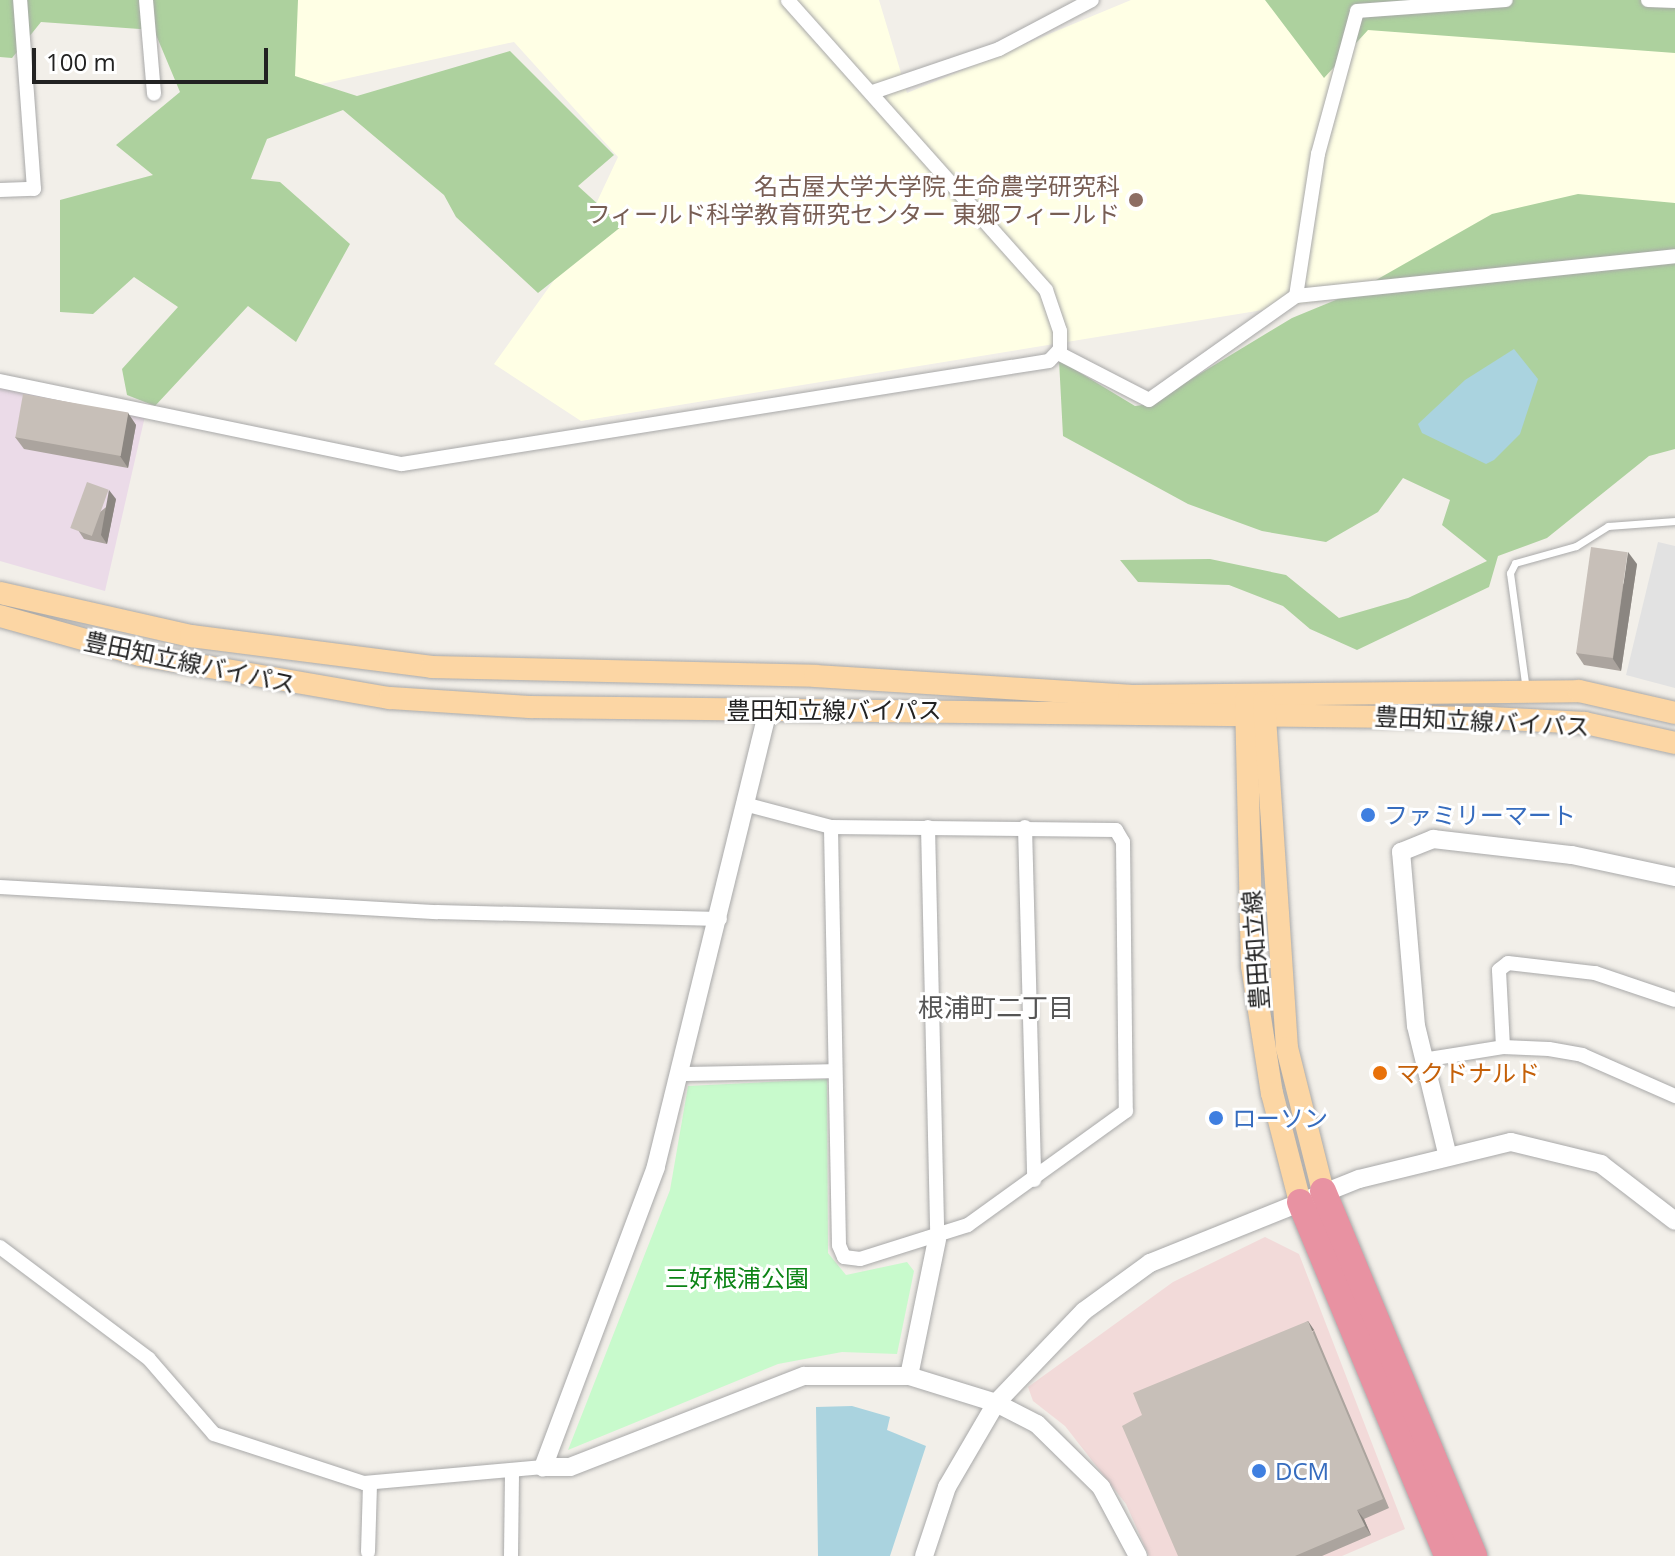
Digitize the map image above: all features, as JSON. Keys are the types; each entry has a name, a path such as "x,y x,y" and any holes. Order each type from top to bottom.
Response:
{"highway":[{"path":"1312,1196 1447,1556"},
{"path":"1312,1196 1474,1556"}],"main road":[{"name":"豊田知立線バイパス","path":"0,593 191,636 432,667 815,676 1585,723 1675,743"},
{"name":"豊田知立線バイパス","path":"0,616 140,655 326,690 530,707 768,710 1255,705 1526,690 1579,691 1675,713"},
{"name":"豊田知立線","path":"1255,705 1252,966 1272,1093 1312,1196"}],"street":[{"path":"0,190 34,189 20,0"},
{"path":"146,0 154,94"},
{"path":"0,381 412,464 1049,361 1058,353 1060,331 1046,290 788,0"},
{"path":"873,92 999,49 1092,0"},
{"path":"1296,296 1318,154 1357,11 1506,0"},
{"path":"1648,0 1675,1"},
{"path":"1058,353 1138,400 1156,398 1296,296 1675,256"},
{"path":"543,1467 650,1186 720,919 768,710"},
{"path":"748,805 831,827 1116,830 1124,887 1126,1111 1034,1180 937,1239 860,1259 841,1253 831,827"},
{"path":"909,1376 937,1239 928,827"},
{"path":"1025,827 1034,1180"},
{"path":"1447,1153 1423,1060 1405,939 1400,874 1406,847 1433,839 1499,846 1675,877"},
{"path":"0,887 437,912 720,919"},
{"path":"1503,1047 1499,970 1508,963 1595,973 1675,1000"},
{"path":"1423,1060 1503,1047 1582,1055 1675,1096"},
{"path":"680,1074 835,1071"},
{"path":"924,1556 947,1487 996,1403 1084,1311 1150,1263 1312,1196 1447,1153 1511,1142 1585,1156 1621,1175 1675,1221"},
{"path":"0,1247 149,1359 214,1434 370,1484 570,1467 804,1376 909,1376 996,1403 1071,1452 1119,1513 1138,1556"},
{"path":"511,1556 512,1473"},
{"path":"368,1552 370,1484"}],"lane":[{"path":"1526,690 1510,573 1515,563 1576,546 1608,526 1675,521"}],"shaded area":[{"name":"名古屋大学大学院 生命農学研究科 フィールド科学教育研究センター 東郷フィールド","path":"274,0 879,0 907,93 1131,0 1675,0 1675,243 581,421 494,364 572,255 618,157 514,42 280,93"},
{"path":"0,387 145,416 105,591 0,561"},
{"path":"1658,542 1675,546 1675,688 1626,675"},
{"path":"1265,1237 1299,1254 1405,1529 1342,1556 1149,1556 1126,1504 1065,1426 1033,1401 1028,1387 1173,1282"}],"green space":[{"path":"0,0 298,0 295,76 357,96 510,51 614,155 578,186 622,226 538,293 456,217 444,195 343,110 267,139 251,179 280,182 350,244 296,342 248,306 155,406 127,395 122,369 178,307 134,277 93,314 60,312 60,200 153,175 116,145 180,92 154,30 41,22 12,58 0,57"},
{"path":"1265,0 1675,0 1675,53 1368,30 1324,78"},
{"path":"1578,194 1675,203 1675,449 1649,456 1547,538 1498,556 1489,587 1357,650 1310,629 1283,606 1229,585 1138,582 1120,560 1210,559 1286,575 1339,618 1408,598 1487,561 1442,525 1450,500 1403,478 1378,512 1326,542 1262,531 1188,504 1063,436 1059,360 1135,406 1150,404 1292,318 1355,292 1492,214"},
{"name":"三好根浦公園","path":"827,1079 828,1253 846,1275 907,1262 914,1271 897,1354 842,1352 778,1364 568,1450 670,1190 688,1086"}],"water":[{"path":"1514,349 1538,379 1520,434 1494,460 1486,464 1422,433 1418,424 1465,380"},
{"path":"852,1406 890,1417 887,1430 926,1446 890,1556 818,1556 816,1407"}],"building":[{"path":"23,394 128,413 121,456 15,437"},
{"path":"87,482 109,490 92,536 70,528"},
{"path":"1591,547 1628,552 1613,658 1576,653"},
{"name":"DCM","path":"1308,1321 1383,1499 1357,1510 1365,1526 1295,1556 1178,1556 1122,1426 1142,1415 1133,1393"}],"place":[{"name":"名古屋大学大学院 生命農学研究科 フィールド科学教育研究センター 東郷フィールド","path":"1136,200"},
{"name":"ファミリーマート","path":"1368,815"},
{"name":"マクドナルド","path":"1380,1073"},
{"name":"ローソン","path":"1216,1118"},
{"name":"DCM","path":"1259,1471"}],"district":[{"name":"根浦町二丁目","path":"996,1008"}]}
